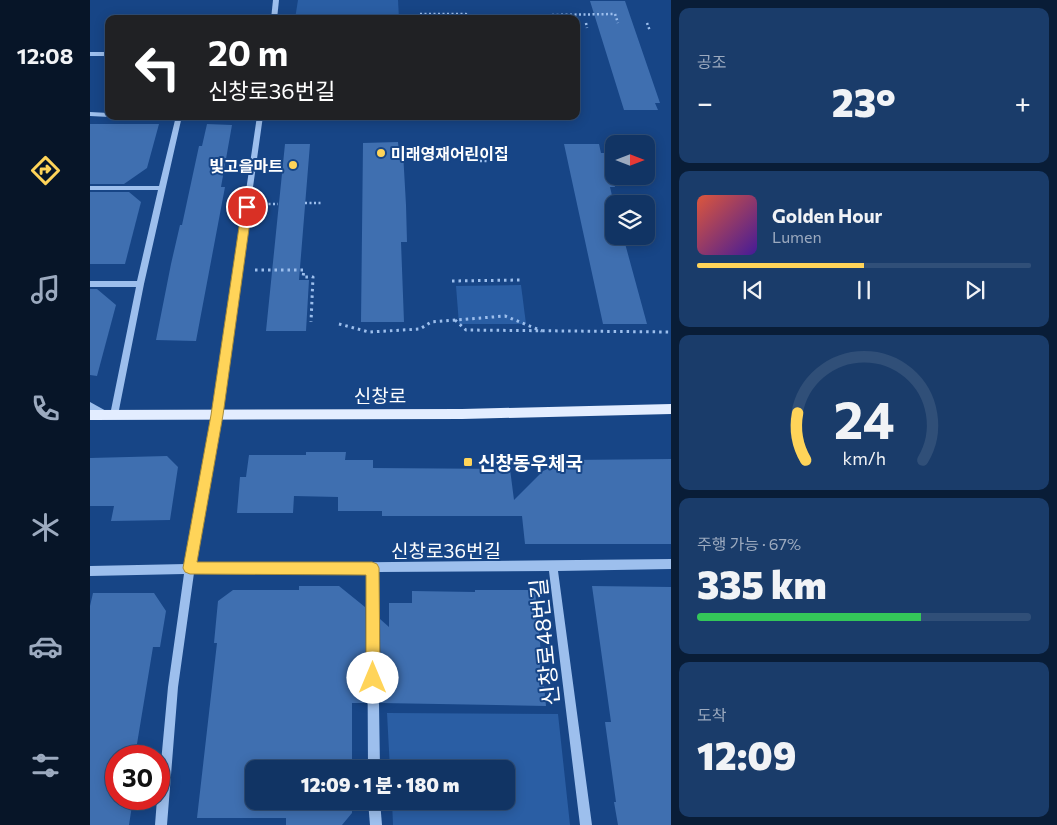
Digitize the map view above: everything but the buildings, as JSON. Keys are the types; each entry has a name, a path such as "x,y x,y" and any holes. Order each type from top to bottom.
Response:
{"main road":[{"name":"신창로","path":"90,415 462,414 671,409"}],"street":[{"path":"274,15 276,0"},
{"path":"90,54 105,54"},
{"path":"90,114 105,115"},
{"path":"90,406 110,415 136,310 140,284 178,120"},
{"path":"161,825 174,687 190,568 217,415 259,120"},
{"path":"90,188 162,188"},
{"path":"90,284 140,284"},
{"name":"신창로48번길","path":"586,825 553,567 671,564"},
{"name":"신창로36번길","path":"90,571 190,568 553,567"},
{"path":"372,568 374,760"},
{"path":"375,810 376,825"}],"path":[{"path":"420,14 466,15"},
{"path":"552,15 615,14 618,23"},
{"path":"586,23 587,28"},
{"path":"647,23 650,31"},
{"path":"471,161 487,160"},
{"path":"305,203 322,204"},
{"path":"263,204 278,204"},
{"path":"255,270 304,270 304,277 313,278 312,322"},
{"path":"452,281 521,280"},
{"path":"339,324 369,332 420,329 431,322 505,316 544,332"},
{"path":"455,320 466,330 671,332"}],"shaded area":[{"path":"298,0 398,0 399,15 296,15"},
{"path":"521,285 526,324 459,324 456,286"},
{"path":"387,713 558,714 570,825 393,825 392,810 515,810 515,760 390,760"}],"place":[{"name":"미래영재어린이집","path":"381,153"},
{"name":"빛고을마트","path":"293,165"},
{"name":"신창동우체국","path":"468,462"}],"route":[{"path":"247,207 217,415 190,568 372,568 373,678"}]}
